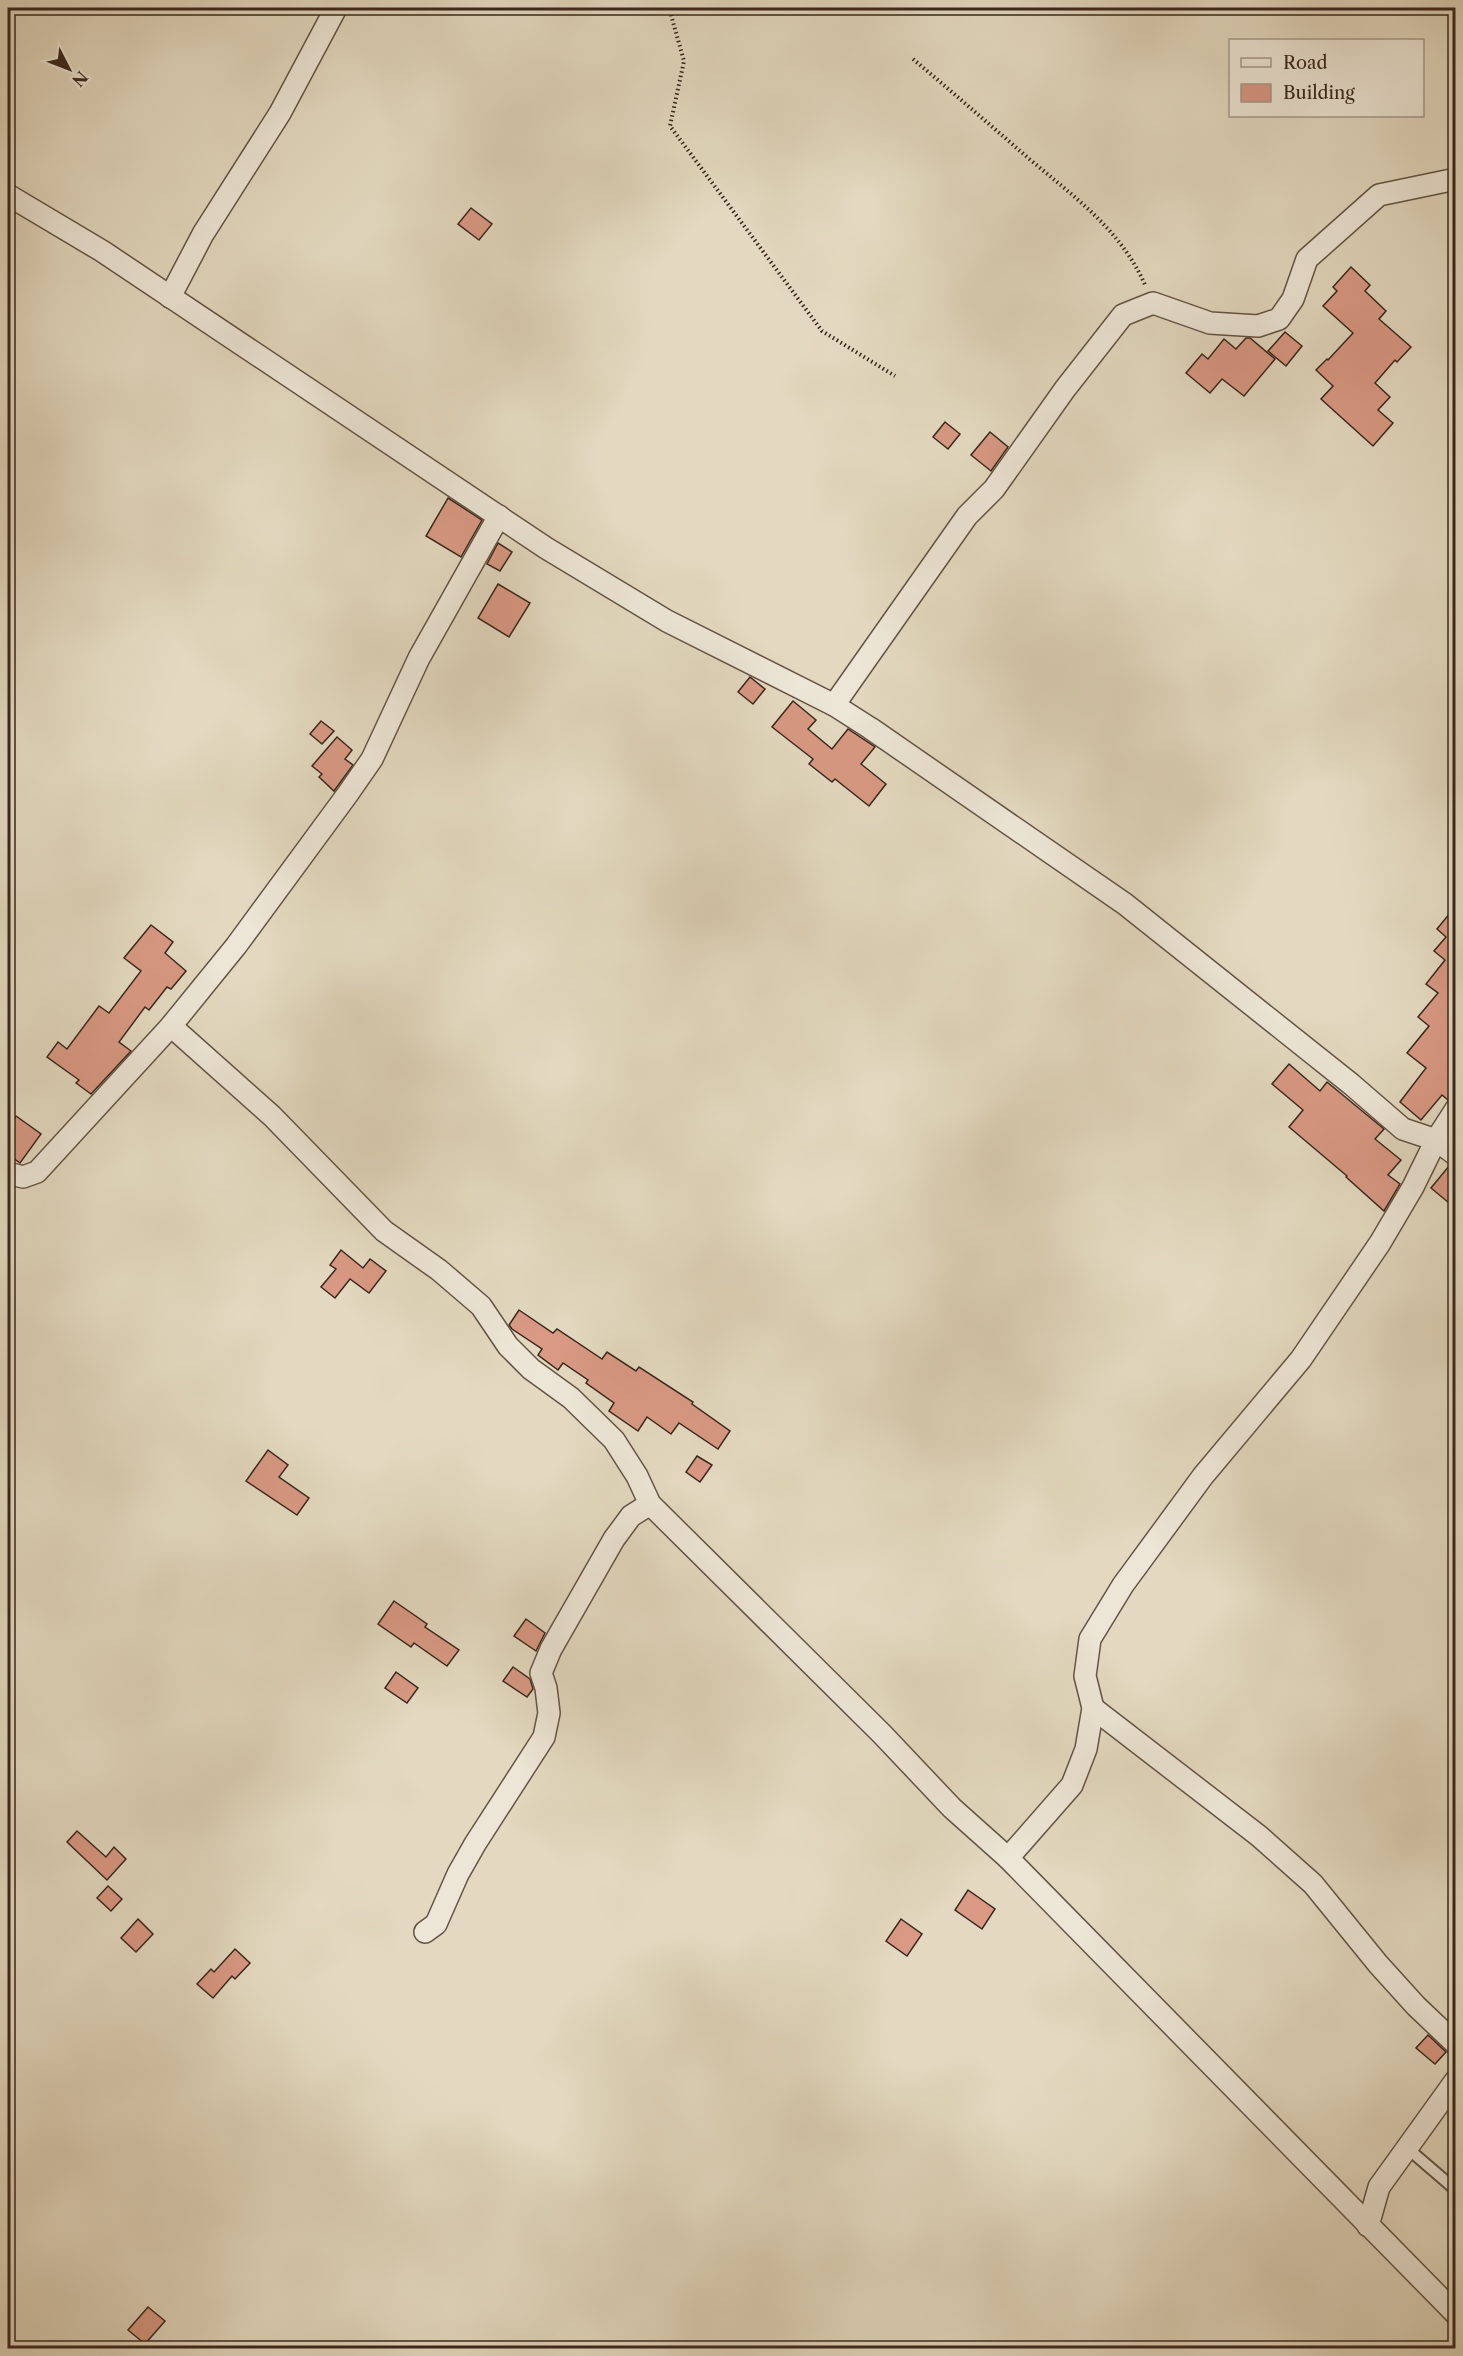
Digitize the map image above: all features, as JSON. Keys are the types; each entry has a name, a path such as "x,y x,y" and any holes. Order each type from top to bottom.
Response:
{"street":[{"path":"170,297 203,234 280,112 336,8"},
{"path":"834,705 967,516 994,489 1065,389 1123,315 1153,303 1210,323 1258,326 1279,319 1293,299 1307,259 1378,195 1455,179"},
{"path":"8,195 102,251 546,548 667,621 834,705 1125,904 1351,1084 1403,1129 1436,1140 1455,1155"},
{"path":"8,1173 23,1177 37,1172 171,1026 236,946 372,759 419,658 499,516"},
{"path":"171,1026 272,1116 384,1231 439,1270 481,1306 508,1346 531,1369 571,1398 614,1440 637,1476 650,1504 882,1734 952,1808 1008,1858 1455,2314"},
{"path":"1008,1858 1072,1785 1086,1749 1093,1708 1085,1676 1090,1639 1124,1585 1203,1476 1301,1359 1380,1243 1455,1109"},
{"path":"425,1932 436,1924 475,1844 544,1737 549,1713 546,1688 541,1673 552,1649 614,1539 631,1516 650,1504"},
{"path":"1093,1708 1259,1836 1312,1884 1378,1964 1455,2044"},
{"path":"1368,2226 1379,2187 1455,2080"}],"lane":[{"path":"1406,2147 1455,2190"}],"path":[{"path":"664,8 671,15 684,61 670,126 822,331 895,376"},
{"path":"913,59 1089,210 1124,245 1153,303"}],"building":[{"path":"471,208 492,224 479,240 458,224"},
{"path":"1351,267 1370,285 1365,291 1386,311 1379,319 1411,347 1397,362 1395,360 1375,383 1390,397 1378,410 1393,423 1373,446 1321,399 1333,386 1316,370 1353,333 1323,306 1337,291 1333,287"},
{"path":"1285,332 1302,346 1286,366 1268,351"},
{"path":"1246,338 1250,338 1275,359 1244,396 1222,379 1210,393 1186,373 1202,354 1208,359 1224,339 1236,349"},
{"path":"945,422 960,434 948,449 933,437"},
{"path":"990,432 1008,447 991,471 971,455"},
{"path":"448,498 482,520 461,557 426,536"},
{"path":"498,543 512,552 500,571 487,564"},
{"path":"498,584 530,603 509,637 478,618"},
{"path":"750,677 765,689 753,704 738,692"},
{"path":"793,701 816,720 808,729 832,749 848,729 875,747 861,764 886,784 869,806 835,779 832,782 809,764 813,759 772,727"},
{"path":"321,721 334,731 322,744 310,734"},
{"path":"337,737 352,750 345,759 353,765 334,791 319,777 322,774 312,766"},
{"path":"1455,907 1455,1092 1448,1100 1442,1095 1421,1120 1400,1102 1426,1068 1407,1053 1429,1026 1418,1017 1438,993 1426,984 1445,960 1434,951 1446,937 1437,929"},
{"path":"151,925 173,942 165,953 186,971 171,989 167,987 149,1010 145,1007 119,1042 131,1051 91,1094 76,1083 79,1080 47,1057 58,1042 67,1049 99,1006 109,1013 141,971 124,958"},
{"path":"1289,1064 1320,1091 1327,1082 1384,1129 1375,1139 1401,1160 1388,1175 1400,1184 1384,1211 1289,1127 1303,1110 1272,1084"},
{"path":"16,1116 41,1134 20,1163 8,1154 8,1127"},
{"path":"1449,1166 1455,1168 1455,1208 1431,1188"},
{"path":"341,1250 363,1268 370,1259 386,1271 369,1293 350,1279 335,1298 321,1287 336,1269 330,1265"},
{"path":"519,1310 553,1333 557,1329 602,1359 607,1352 636,1371 639,1367 693,1402 692,1404 730,1431 718,1449 679,1423 671,1434 647,1417 638,1431 609,1411 614,1403 586,1383 588,1380 563,1363 558,1370 538,1355 542,1349 512,1329 509,1325"},
{"path":"268,1450 288,1465 279,1477 309,1498 297,1515 246,1481"},
{"path":"697,1456 712,1465 700,1482 686,1472"},
{"path":"394,1601 427,1624 425,1627 459,1650 447,1666 414,1643 411,1647 378,1624"},
{"path":"526,1619 545,1633 536,1651 514,1636"},
{"path":"513,1667 530,1679 533,1689 527,1697 503,1681"},
{"path":"396,1672 418,1688 407,1703 385,1688"},
{"path":"77,1831 106,1857 114,1847 126,1859 107,1880 67,1842"},
{"path":"108,1886 122,1899 111,1911 97,1898"},
{"path":"968,1890 995,1909 982,1929 955,1910"},
{"path":"138,1919 153,1934 136,1952 121,1938"},
{"path":"901,1919 922,1934 907,1956 886,1941"},
{"path":"235,1949 250,1963 235,1979 232,1976 213,1998 197,1984 211,1969 214,1972"},
{"path":"1428,2035 1446,2052 1435,2064 1416,2048"},
{"path":"148,2307 165,2321 145,2344 128,2330"}]}
